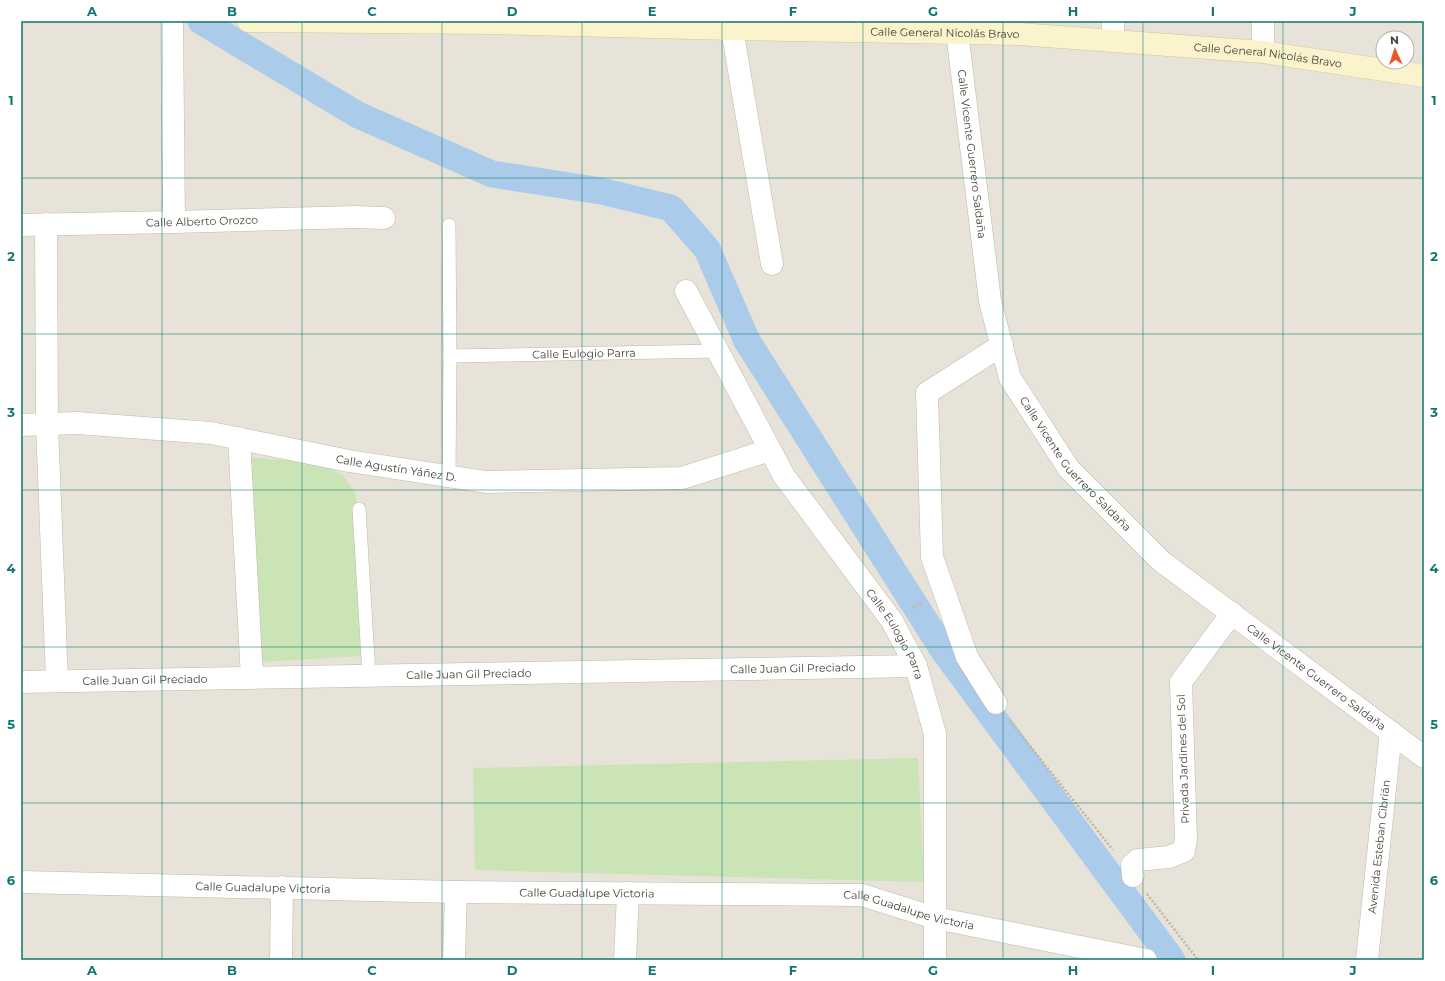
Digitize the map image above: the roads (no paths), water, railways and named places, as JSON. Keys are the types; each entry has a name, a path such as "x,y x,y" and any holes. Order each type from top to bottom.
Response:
{"street":[{"path":"172,21 174,222"},
{"name":"Calle General Nicolás Bravo","path":"248,21 488,23 732,29 930,26 957,32 1019,34 1113,30 1424,76"},
{"path":"1263,21 1263,52"},
{"path":"732,29 772,264"},
{"name":"Calle Vicente Guerrero Saldaña","path":"957,32 990,301 1010,378 1068,469 1161,561 1424,757"},
{"name":"Calle Alberto Orozco","path":"21,225 355,217 384,218"},
{"path":"46,224 46,425 57,681"},
{"name":"Calle Eulogio Parra","path":"686,291 784,476 892,621 916,666 934,734 935,960"},
{"path":"996,703 967,657 932,557 928,392 1002,345"},
{"name":"Calle Agustín Yáñez D.","path":"21,425 77,423 211,433 349,461 486,482 682,478 770,450"},
{"path":"239,438 252,678"},
{"name":"Privada Jardines del Sol","path":"1136,868 1184,851 1186,839 1181,682 1232,613"},
{"name":"Calle Juan Gil Preciado","path":"21,682 916,666"},
{"name":"Avenida Esteban Cibrián","path":"1367,960 1391,732"},
{"name":"Calle Guadalupe Victoria","path":"21,882 456,892 862,896 935,918 1142,959"},
{"path":"281,960 282,887"},
{"path":"454,960 456,892"},
{"path":"625,960 628,893"}],"lane":[{"path":"449,225 449,477"},
{"name":"Calle Eulogio Parra","path":"450,356 717,351"},
{"path":"359,509 369,676"}],"waterway":[{"path":"201,21 358,115 492,174 601,191 671,208 707,249 747,341 944,651 1172,960"}]}
